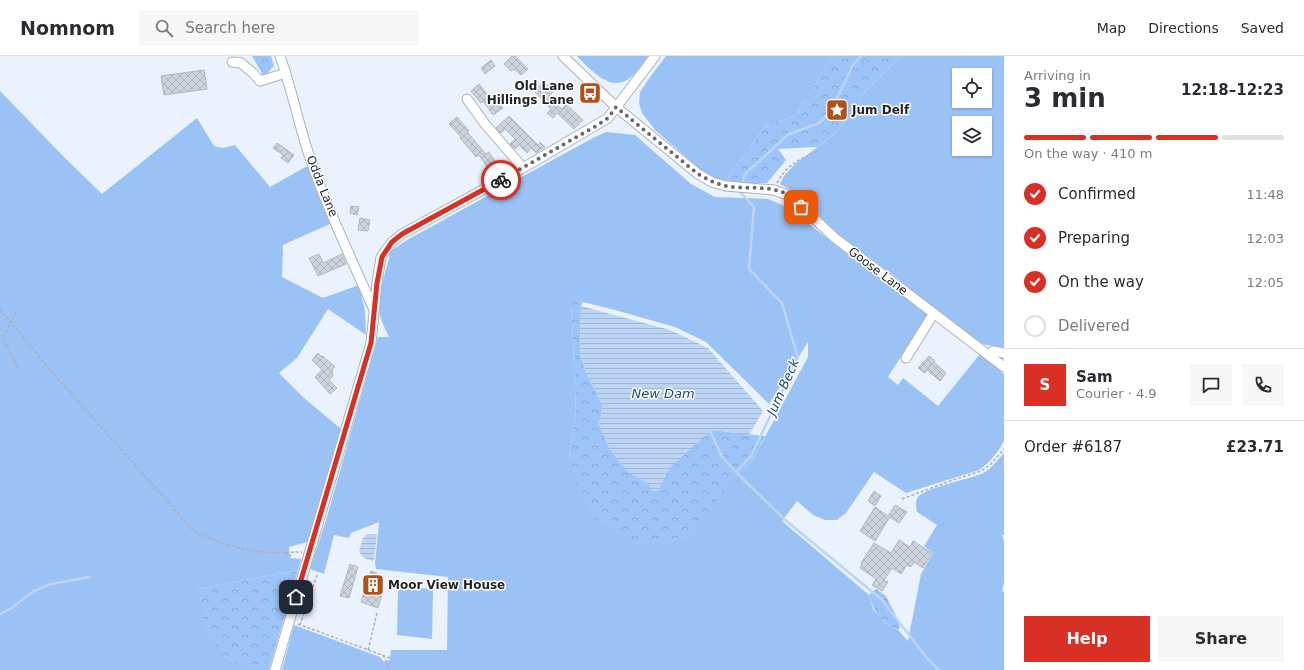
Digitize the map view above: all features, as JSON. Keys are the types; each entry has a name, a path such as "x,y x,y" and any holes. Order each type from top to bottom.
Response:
{"street":[{"name":"Odda Lane","path":"280,56 308,152 327,202 374,311"},
{"path":"563,56 616,107"},
{"path":"275,670 371,343 377,283 382,257 392,242 402,234 523,168 608,118 655,56"},
{"path":"232,62 241,63 260,81 286,73"},
{"path":"467,99 485,124 523,168"},
{"name":"Goose Lane","path":"616,107 698,174 712,182 726,186 774,190 790,196 835,238 1004,367"},
{"path":"906,358 934,314"},
{"path":"989,355 993,351 1004,353"}],"path":[{"path":"774,190 781,175 793,163 818,150"},
{"path":"0,309 45,364 192,529 198,533 235,547 261,552 310,552"},
{"path":"16,312 4,338 18,368"},
{"path":"902,499 981,471 991,464 1004,449"},
{"path":"285,552 290,556 294,552"},
{"path":"317,575 300,625 390,658"},
{"path":"368,650 377,613"},
{"path":"383,656 390,670"}],"shaded area":[{"path":"577,56 648,56 639,69 627,80 620,83 613,83 599,77"},
{"path":"666,56 833,56 795,116 765,126 725,182 713,179 701,170 655,130 642,113 639,103 640,92"},
{"path":"903,56 1004,56 1004,348 982,344 965,333 892,274 832,229 801,196 780,184 784,176 795,164 832,136 858,108 864,93"},
{"path":"0,91 102,194 197,118 214,146 223,148 235,145 270,187 309,165 332,223 283,245 282,277 323,298 359,285 365,311 366,335 328,309 297,358 279,373 304,398 341,429 307,542 289,547 290,558 301,559 298,570 198,589 225,656 247,670 0,670"},
{"path":"606,132 635,135 691,184 715,197 768,199 789,208 852,258 929,313 888,377 898,385 903,378 938,406 980,354 1004,374 1004,441 987,464 979,470 906,493 874,472 846,513 837,520 825,520 813,515 797,501 782,521 869,595 873,609 885,623 898,630 908,641 921,574 933,553 924,546 937,525 917,512 916,504 918,497 929,490 985,472 1004,453 1004,535 1002,535 1004,541 1004,583 1002,591 1004,592 1004,670 282,670 294,625 380,657 384,662 390,660 391,650 447,650 448,577 376,569 375,563 379,522 351,533 349,538 334,535 324,574 310,569 327,517 378,337 389,337 380,317 379,303 390,254 391,251 407,240","holes":["571,301 583,302 675,327 706,342 769,404 808,342 808,357 752,461 735,478 569,458 576,411"]},
{"path":"398,587 433,589 432,639 397,635"}],"green space":[{"path":"252,56 271,56 274,66 264,77"},
{"path":"833,56 903,56 864,93 858,108 832,136 817,147 778,149 786,160 767,183 738,184 725,182 765,126 795,116"},
{"path":"571,301 583,302 581,306 580,353 585,370 603,406 599,424 610,449 628,472 649,484 710,431 765,436 752,461 735,478 686,540 634,544 596,520 576,481 569,458 576,411"},
{"path":"298,570 269,670 247,670 225,656 205,630 198,589"},
{"path":"876,589 886,596 900,627 898,630 882,620 876,612 869,595"}],"water":[{"name":"New Dam","path":"581,306 670,330 708,348 763,411 749,435 710,431 670,468 658,491 651,491 649,484 628,472 610,449 599,424 603,406 585,370 580,353"},
{"path":"367,534 377,534 373,561 364,558 359,551 363,538"}],"building":[{"path":"512,56 515,56 528,69 521,75 514,69 511,71 504,64"},
{"path":"491,60 495,66 485,74 481,68"},
{"path":"204,70 207,89 164,95 161,76"},
{"path":"544,82 554,91 549,96 562,109 566,104 583,120 574,129 557,113 553,118 547,113 551,109 534,91"},
{"path":"479,84 491,99 494,96 503,108 493,115 483,101 481,103 471,91"},
{"path":"509,116 538,145 540,142 545,147 536,153 531,148 527,153 519,145 515,149 510,144 515,139 505,129 501,133 496,128"},
{"path":"457,117 469,131 467,132 486,154 489,152 498,166 490,171 479,155 476,157 460,138 461,137 449,124"},
{"path":"277,143 294,155 288,163 281,158 283,155 273,148"},
{"path":"351,206 359,207 357,215 350,213"},
{"path":"360,218 370,220 368,231 358,230"},
{"path":"319,254 323,263 342,254 346,264 318,276 309,258"},
{"path":"318,353 335,367 332,370 333,376 329,380 337,388 330,394 315,377 322,370 312,360"},
{"path":"929,356 946,373 940,381 927,370 925,373 918,368"},
{"path":"874,491 881,496 875,506 868,501"},
{"path":"895,505 907,512 899,523 890,517 875,541 860,531 875,507 888,516"},
{"path":"899,540 910,547 913,541 932,553 923,568 914,562 911,567 907,565 901,574 892,568 884,580 888,582 882,591 872,585 876,579 860,568 861,563 874,543 891,553"},
{"path":"350,564 358,567 349,598 340,596"},
{"path":"371,571 377,573 373,583 384,587 378,608 361,602"}],"waterway":[{"name":"Jum Beck","path":"736,472 751,456 798,358 782,303 749,269 754,207 740,192 745,174 789,134 819,123 831,111 853,65 861,56"},
{"name":"Jum Beck","path":"710,431 722,457 736,472 784,519 881,599 927,658 939,670"},
{"path":"0,614 10,609 34,591 51,584 90,577"}],"way so far":[{"path":"501,180 596,126 608,118 616,107 698,174 712,182 726,186 778,190 790,196 801,207"}],"place":[{"name":"Old Lane Hillings Lane","path":"590,93"},
{"name":"Jum Delf","path":"837,110"},
{"name":"Moor View House","path":"373,585"}],"route":[{"path":"296,597 371,343 377,283 382,257 392,242 402,234 501,180"}]}
